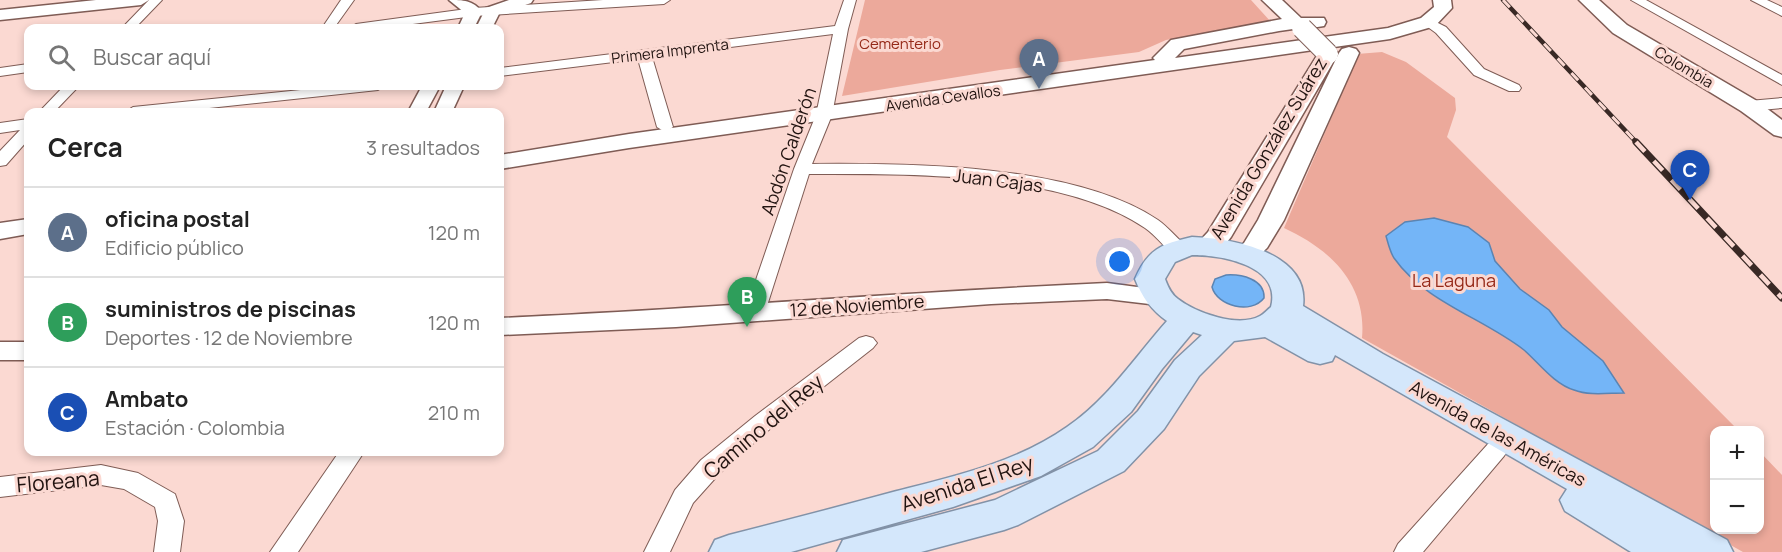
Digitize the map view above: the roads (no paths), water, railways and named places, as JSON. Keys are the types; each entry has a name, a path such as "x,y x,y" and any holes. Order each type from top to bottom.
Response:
{"main road":[{"name":"Avenida González Suárez","path":"1271,0 1309,25"},
{"name":"Avenida González Suárez","path":"1294,0 1309,25 1336,59"},
{"name":"Avenida Cevallos","path":"504,161 1163,58 1383,27 1412,18 1421,12 1424,0"},
{"path":"1428,22 1443,8 1442,0"},
{"name":"Colombia","path":"1588,0 1620,29 1749,106 1782,130"},
{"name":"Colombia","path":"1613,0 1644,27 1779,105"},
{"name":"Avenida Cevallos","path":"504,151 665,127 825,110 1390,33 1428,22"},
{"path":"1163,58 1178,44 1309,25"},
{"name":"Avenida González Suárez","path":"1208,246 1218,237 1336,59"},
{"name":"Avenida González Suárez","path":"1245,254 1254,248 1271,220 1336,59"},
{"path":"0,222 24,218"},
{"path":"0,231 24,228"},
{"path":"1208,246 1245,254 1275,272 1285,285 1289,298 1277,317 1241,330 1227,330 1187,319 1166,305 1154,288 1155,264 1164,255 1178,249 1208,246"},
{"name":"Avenida de las Américas","path":"1277,317 1426,410 1665,552"},
{"name":"Avenida de las Américas","path":"1277,317 1371,362 1713,552"},
{"name":"Avenida El Rey","path":"729,552 953,492 1028,466 1080,437 1119,403 1150,361 1187,319"},
{"name":"Avenida El Rey","path":"857,552 1004,514 1111,461 1151,420 1187,368 1227,330"}],"street":[{"path":"0,15 141,0"},
{"path":"132,24 156,0"},
{"path":"331,24 348,0"},
{"path":"457,0 474,12"},
{"path":"486,24 492,11 525,0"},
{"path":"432,24 474,12 664,0"},
{"name":"Abdón Calderón","path":"755,312 802,169 825,110 841,29 850,0"},
{"path":"1636,0 1782,81"},
{"path":"1757,0 1782,12"},
{"path":"468,24 474,12"},
{"path":"1428,22 1441,30 1479,72 1514,88"},
{"name":"Primera Imprenta","path":"504,72 841,29"},
{"path":"644,55 665,127"},
{"path":"0,72 24,69"},
{"path":"50,108 68,90"},
{"path":"162,108 302,90"},
{"path":"419,108 429,90"},
{"path":"445,108 452,90"},
{"path":"270,108 283,91"},
{"path":"1749,106 1779,105"},
{"path":"0,128 24,125"},
{"path":"0,161 24,134"},
{"name":"Juan Cajas","path":"802,169 971,174 1045,186 1088,196 1120,208 1150,224 1178,249"},
{"name":"12 de Noviembre","path":"504,327 676,319 755,312 1154,288"},
{"name":"Camino del Rey","path":"657,552 684,497 710,467 866,343"},
{"path":"0,351 24,351"},
{"path":"1407,552 1496,450"},
{"path":"283,552 349,456"},
{"name":"Floreana","path":"0,486 101,475 129,480 166,501 171,521 166,552"}],"water":[{"path":"1434,218 1468,227 1489,243 1495,261 1520,289 1549,310 1562,327 1603,361 1624,393 1586,393 1567,387 1553,378 1524,350 1438,298 1407,273 1393,256 1386,236 1405,222"},
{"path":"1226,275 1245,277 1256,282 1261,286 1264,298 1251,306 1243,307 1220,299 1212,287 1215,279"}],"railway":[{"path":"1503,0 1637,143"},
{"path":"1636,142 1782,298"}],"place":[{"name":"oficina postal","path":"1039,89"},
{"name":"Ambato","path":"1690,200"},
{"name":"suministros de piscinas","path":"747,327"}],"park label":[{"name":"Cementerio","path":"900,43"},
{"name":"La Laguna","path":"1454,280"}]}
